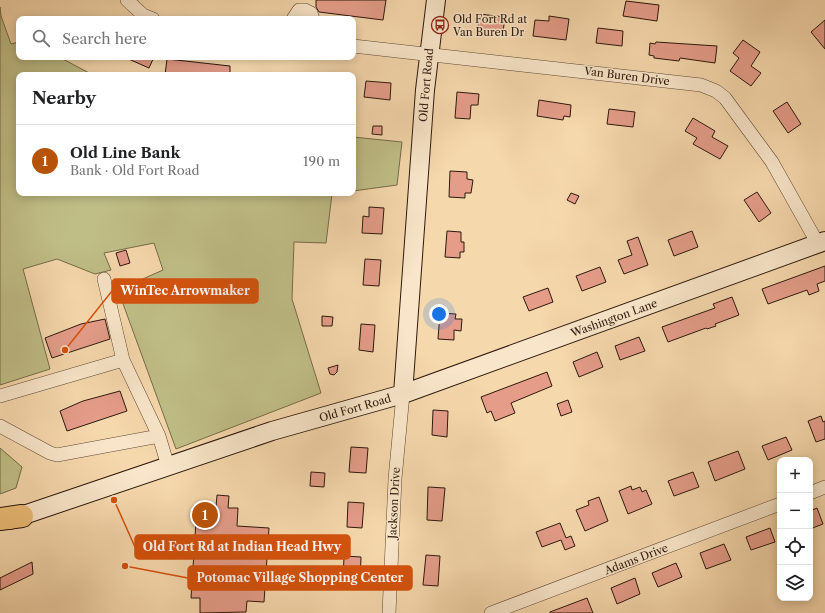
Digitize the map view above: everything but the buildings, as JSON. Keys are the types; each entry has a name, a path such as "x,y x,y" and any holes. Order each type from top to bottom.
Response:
{"highway":[{"path":"0,520 22,516"}],"main road":[{"name":"Old Fort Road","path":"0,523 272,431 403,394 428,55 436,0"},
{"name":"Washington Lane","path":"403,394 821,243"}],"street":[{"path":"127,0 146,16"},
{"path":"295,16 299,10 305,10 311,13 312,16"},
{"name":"Van Buren Drive","path":"356,46 589,71 701,85 716,91 725,98 772,162 821,243"},
{"path":"104,279 123,360 159,436 168,466"},
{"path":"0,396 123,360"},
{"name":"Jackson Drive","path":"388,613 395,479 403,394"},
{"path":"0,426 50,453 57,455 159,436"},
{"path":"813,492 825,487"},
{"name":"Adams Drive","path":"491,613 777,505"}],"shaded area":[{"path":"0,7 1,16 11,44 16,43 16,60 65,60 87,72 16,72 16,196 332,196 326,243 294,242 292,299 321,393 176,449 118,290 163,270 154,243 104,253 111,270 95,274 57,259 23,269 50,369 0,385"},
{"path":"356,137 402,142 397,185 356,191"},
{"path":"0,448 22,467 16,488 0,494"}],"place":[{"name":"Old Fort Rd at Van Buren Dr","path":"440,25"},
{"name":"WinTec Arrowmaker","path":"65,350"},
{"name":"Old Fort Rd at Indian Head Hwy","path":"114,500"},
{"name":"Old Line Bank","path":"205,515"},
{"name":"Potomac Village Shopping Center","path":"125,566"}]}
